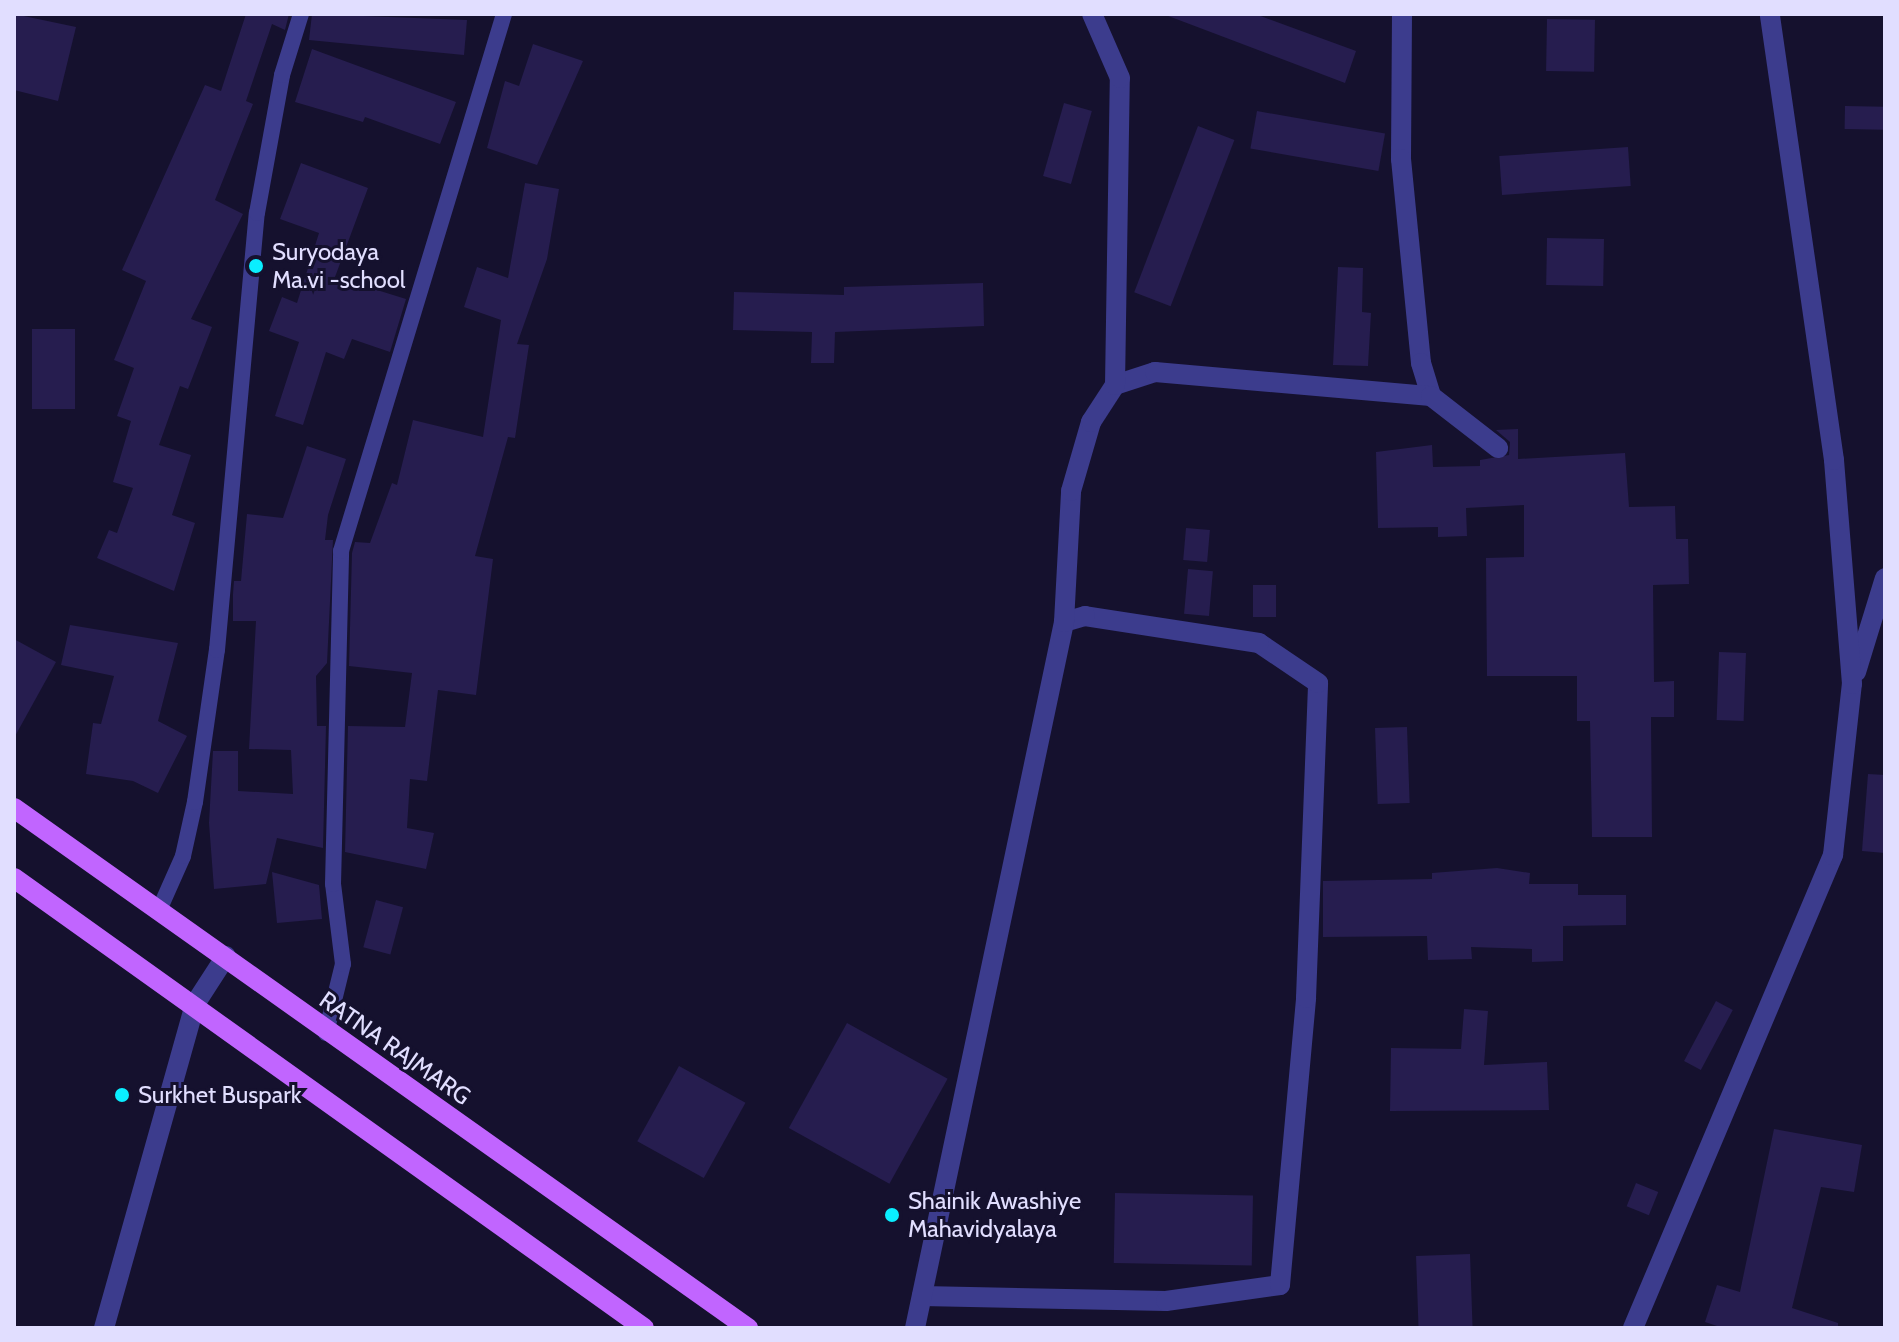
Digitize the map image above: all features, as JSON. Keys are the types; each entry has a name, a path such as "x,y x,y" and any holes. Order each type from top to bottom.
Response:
{"main road":[{"name":"RATNA RAJMARG","path":"14,808 160,908 326,1033 748,1328"},
{"path":"14,878 195,1004 644,1328"}],"street":[{"path":"915,1328 1064,622 1071,491 1091,422 1115,385 1120,78 1092,14"},
{"path":"1402,14 1401,159 1421,363 1431,396"},
{"path":"1633,1328 1833,855 1852,684 1834,460 1770,14"},
{"path":"1115,385 1155,372 1431,396 1498,448"},
{"path":"1852,684 1885,578"},
{"path":"922,1296 1166,1301 1280,1285 1306,998 1318,683 1259,643 1085,616 1064,622"},
{"path":"104,1328 195,1004 226,956"}],"lane":[{"path":"160,908 183,856 195,802 217,650 257,213 282,75 301,14"},
{"path":"326,1033 343,964 333,884 341,748 335,598 341,551 371,435 504,14"}],"building":[{"path":"14,14 76,27 58,101 14,90"},
{"path":"246,14 289,14 285,30 272,24 246,101 253,104 215,200 243,214 191,319 212,327 188,389 180,386 159,445 191,455 172,515 195,523 174,591 97,558 109,530 117,533 133,488 113,482 131,421 117,416 134,368 114,360 146,281 122,270 205,85 221,91"},
{"path":"312,14 467,20 464,55 309,40"},
{"path":"1163,14 1255,14 1356,51 1345,83"},
{"path":"1547,19 1595,20 1594,72 1546,71"},
{"path":"533,44 583,61 537,165 487,148 505,81 519,86"},
{"path":"312,49 456,102 440,144 365,117 363,122 295,102"},
{"path":"1064,103 1092,111 1071,184 1043,176"},
{"path":"1845,106 1885,107 1885,130 1845,129"},
{"path":"1257,111 1385,134 1378,171 1250,148"},
{"path":"1198,126 1234,140 1171,306 1134,292"},
{"path":"1628,147 1631,186 1502,195 1499,156"},
{"path":"301,163 368,188 335,277 406,299 390,352 352,339 344,359 326,352 303,425 275,416 299,342 269,331 282,297 297,303 319,233 280,219"},
{"path":"525,183 559,189 547,259 517,344 529,345 515,438 508,437 475,556 493,559 476,695 438,690 427,781 410,779 407,828 434,833 426,869 345,852 348,726 405,727 412,673 349,666 352,553 355,542 370,543 392,483 397,485 413,420 483,437 501,320 464,307 477,267 508,278"},
{"path":"1547,238 1604,239 1603,286 1546,285"},
{"path":"1338,267 1363,268 1362,312 1371,313 1368,366 1333,365"},
{"path":"983,283 984,326 835,332 834,363 811,363 812,332 733,330 734,292 844,295 844,287"},
{"path":"32,329 75,329 75,409 32,409"},
{"path":"1518,429 1518,459 1625,453 1629,507 1675,506 1676,539 1688,539 1689,584 1653,585 1654,682 1674,681 1674,717 1651,717 1652,837 1592,837 1590,721 1577,721 1577,676 1487,676 1486,558 1524,557 1524,505 1466,508 1467,536 1438,537 1438,527 1378,528 1376,452 1432,445 1433,467 1480,466 1480,460 1509,455 1510,442 1496,430"},
{"path":"307,446 346,459 328,515 325,540 333,540 327,663 316,676 317,726 326,726 323,848 277,838 266,884 214,889 209,823 213,751 238,751 238,791 293,794 291,750 249,749 256,621 233,621 233,594 234,581 241,581 247,514 283,518"},
{"path":"1186,528 1210,530 1207,562 1183,560"},
{"path":"1188,569 1213,571 1209,616 1184,614"},
{"path":"1253,585 1276,585 1276,617 1253,617"},
{"path":"70,625 178,643 158,721 187,736 158,793 133,781 86,774 93,723 101,724 114,676 61,665"},
{"path":"14,639 56,662 14,738"},
{"path":"1719,652 1746,653 1744,721 1717,720"},
{"path":"1407,727 1410,803 1378,804 1375,728"},
{"path":"1868,774 1885,775 1885,853 1862,851"},
{"path":"1497,868 1530,873 1529,884 1578,884 1578,895 1626,895 1626,925 1563,926 1563,961 1532,962 1532,949 1471,947 1472,959 1428,960 1427,936 1323,937 1323,881 1432,879 1432,873"},
{"path":"272,872 319,885 322,919 277,923"},
{"path":"376,900 403,907 390,955 363,947"},
{"path":"1716,1001 1733,1010 1701,1070 1684,1061"},
{"path":"1464,1009 1488,1011 1484,1065 1547,1062 1549,1110 1390,1111 1391,1048 1461,1049"},
{"path":"847,1023 948,1079 889,1184 789,1128"},
{"path":"679,1066 745,1103 704,1178 637,1141"},
{"path":"1774,1129 1862,1145 1854,1192 1821,1187 1792,1308 1838,1323 1838,1328 1723,1328 1705,1322 1717,1285 1740,1292"},
{"path":"1636,1183 1658,1192 1649,1215 1627,1206"},
{"path":"1115,1193 1253,1195 1252,1265 1114,1263"},
{"path":"1470,1254 1473,1328 1419,1328 1416,1256"}],"place":[{"name":"Suryodaya Ma.vi -school","path":"256,266"},
{"name":"Surkhet Buspark","path":"122,1095"},
{"name":"Shainik Awashiye Mahavidyalaya","path":"892,1215"}]}
